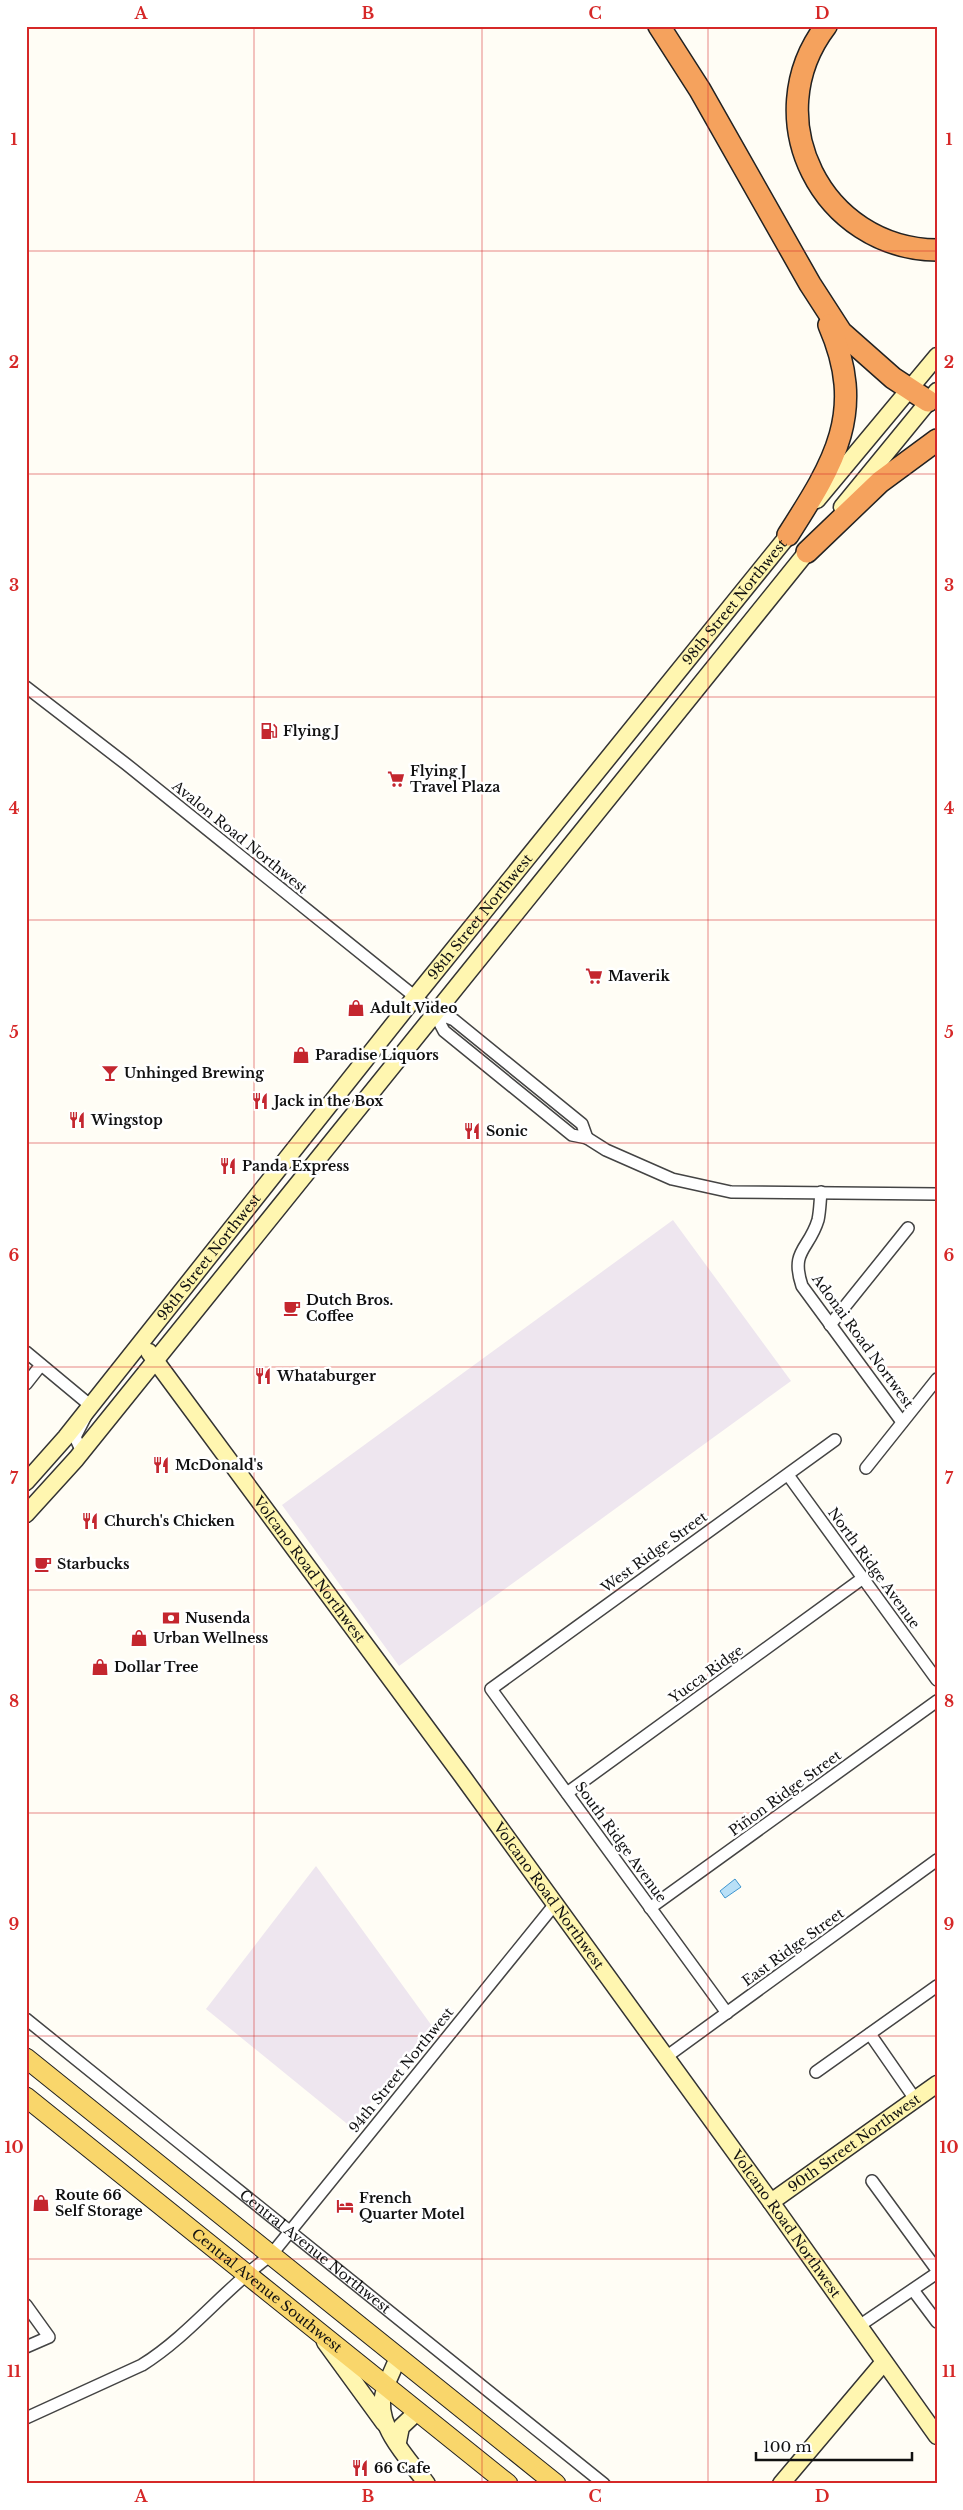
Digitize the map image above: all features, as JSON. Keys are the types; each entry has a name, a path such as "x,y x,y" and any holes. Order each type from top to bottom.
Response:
{"highway":[{"path":"659,26 700,90 810,284 841,332 870,360 910,390 932,396"},
{"path":"826,26 803,68 798,99 798,129 801,146 814,176 837,208 868,231 903,246 937,250"},
{"path":"788,535 830,467 844,425 846,396 843,368 836,342 810,284"},
{"path":"807,552 880,482 937,440"}],"main road":[{"name":"98th Street Northwest","path":"26,1482 91,1406 188,1281 415,997 788,535 937,356"},
{"name":"98th Street Northwest","path":"26,1514 79,1445 156,1360 434,1012 537,890 932,396"},
{"path":"156,1360 149,1349 184,1302 188,1281"},
{"name":"Volcano Road Northwest","path":"156,1360 555,1904 935,2431"},
{"path":"79,1445 111,1395 119,1371"},
{"name":"Central Avenue Northwest","path":"26,2058 556,2484"},
{"name":"90th Street Northwest","path":"771,2202 937,2084"},
{"name":"Central Avenue Southwest","path":"26,2097 508,2484"},
{"path":"317,2331 427,2484"},
{"path":"394,2438 382,2410 386,2386 398,2358"},
{"path":"782,2484 884,2362"},
{"path":"394,2438 401,2427 418,2411"}],"street":[{"name":"Avalon Road Northwest","path":"26,687 126,764 434,1012"},
{"path":"434,1012 444,1032 572,1135 587,1138 606,1150 664,1175 731,1192 937,1194"},
{"name":"Adonai Road Nortwest","path":"821,1192 818,1219 810,1238 798,1254 797,1271 802,1286 902,1422"},
{"path":"830,1324 908,1228"},
{"path":"26,1352 91,1406 79,1445"},
{"path":"26,1384 41,1365"},
{"path":"866,1468 937,1379"},
{"name":"West Ridge Street","path":"491,1689 835,1440"},
{"name":"North Ridge Avenue","path":"788,1475 937,1680"},
{"name":"Yucca Ridge","path":"566,1793 863,1578"},
{"name":"South Ridge Avenue","path":"491,1689 727,2013"},
{"name":"Piñon Ridge Street","path":"650,1908 937,1701"},
{"name":"East Ridge Street","path":"666,2057 937,1860"},
{"name":"94th Street Northwest","path":"26,2418 142,2365 160,2354 246,2273 271,2255 555,1904"},
{"path":"816,2072 937,1986"},
{"name":"Central Avenue Northwest","path":"26,2019 289,2232 440,2350 604,2484"},
{"path":"870,2034 915,2099"},
{"path":"860,2326 937,2272 872,2181"},
{"path":"913,2290 937,2322"},
{"path":"26,2305 49,2337 26,2347"}],"shaded area":[{"path":"673,1220 791,1381 399,1666 282,1505"},
{"path":"316,1866 432,2026 351,2127 206,2009"}],"water":[{"path":"735,1879 741,1887 725,1898 720,1891"}],"place":[{"name":"Flying J","path":"269,731"},
{"name":"Flying J Travel Plaza","path":"396,779"},
{"name":"Maverik","path":"594,976"},
{"name":"Adult Video","path":"356,1008"},
{"name":"Paradise Liquors","path":"301,1055"},
{"name":"Unhinged Brewing","path":"110,1073"},
{"name":"Jack in the Box","path":"260,1101"},
{"name":"Wingstop","path":"77,1120"},
{"name":"Sonic","path":"472,1131"},
{"name":"Panda Express","path":"228,1166"},
{"name":"Dutch Bros. Coffee","path":"292,1308"},
{"name":"Whataburger","path":"263,1376"},
{"name":"McDonald's","path":"161,1465"},
{"name":"Church's Chicken","path":"90,1521"},
{"name":"Starbucks","path":"43,1564"},
{"name":"Nusenda","path":"171,1618"},
{"name":"Urban Wellness","path":"139,1638"},
{"name":"Dollar Tree","path":"100,1667"},
{"name":"Route 66 Self Storage","path":"41,2203"},
{"name":"French Quarter Motel","path":"345,2206"},
{"name":"66 Cafe","path":"360,2468"}]}
